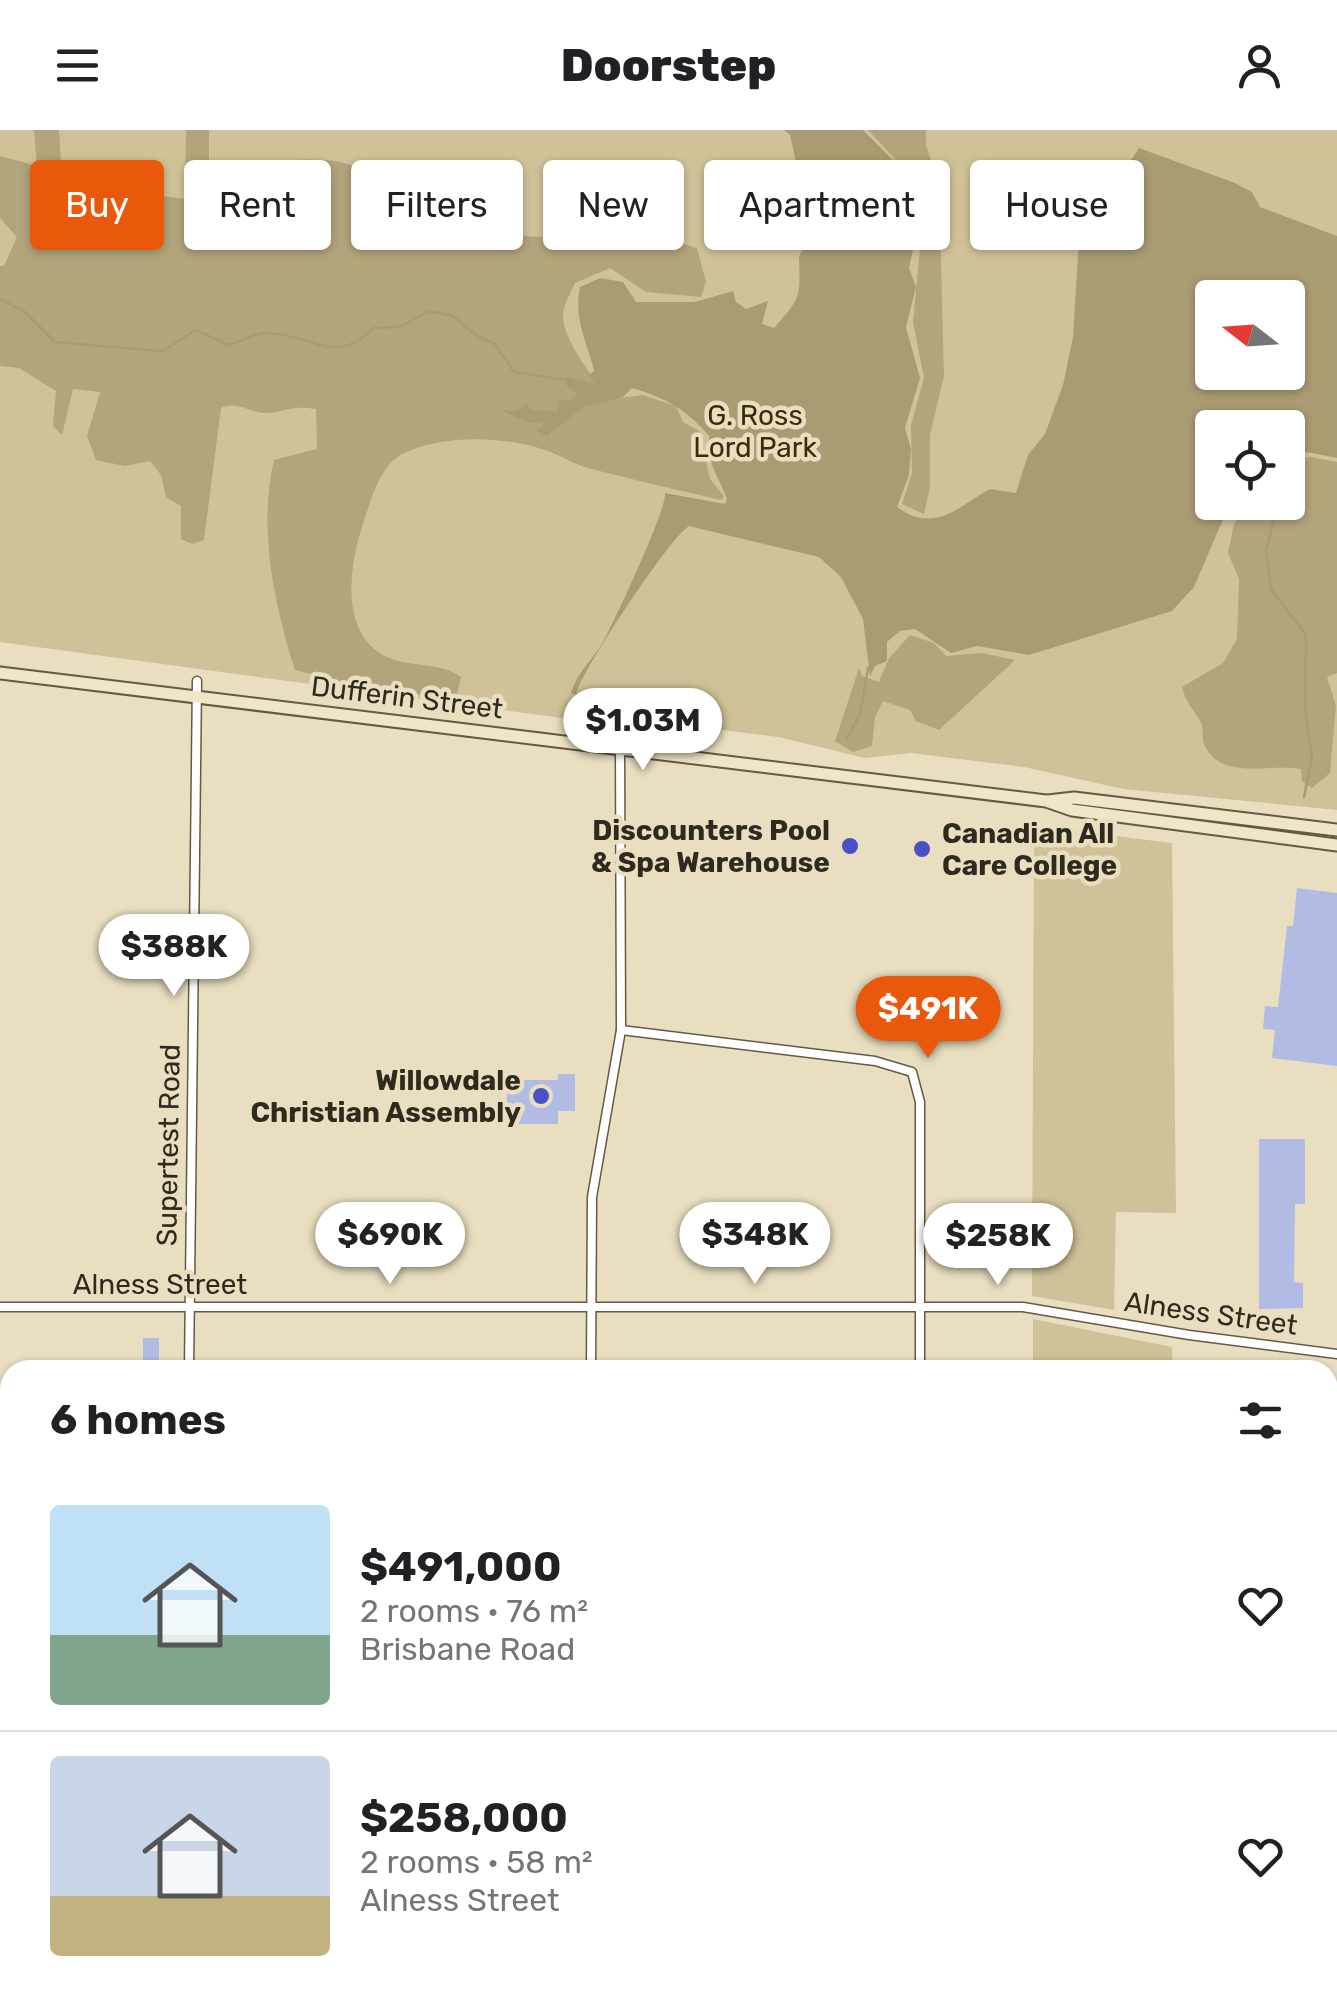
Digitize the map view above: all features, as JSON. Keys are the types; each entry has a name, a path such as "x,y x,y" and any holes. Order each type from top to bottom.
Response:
{"main road":[{"name":"Dufferin Street","path":"0,672 197,688 1337,845"},
{"name":"Dufferin Street","path":"1046,802 1074,798 1337,830"}],"street":[{"name":"Supertest Road","path":"189,1360 197,688"},
{"path":"591,1360 592,1197 621,1030 620,745"},
{"path":"621,1030 876,1062 912,1072 920,1102 920,1360"},
{"name":"Alness Street","path":"0,1307 1023,1307 1189,1336 1337,1354"}],"green space":[{"name":"G. Ross Lord Park","path":"0,130 1337,130 1337,810 1123,789 1024,767 911,753 865,758 778,737 690,726 657,731 0,642"},
{"path":"1034,826 1172,843 1176,1213 1116,1212 1114,1310 1032,1296"},
{"path":"1033,1319 1172,1347 1173,1360 1033,1360"}],"shaded area":[{"path":"34,130 59,130 61,160 36,160"},
{"path":"186,130 209,130 209,160 186,160"},
{"path":"784,130 863,130 893,160 796,160 790,135"},
{"path":"868,130 926,130 931,160 896,160"},
{"path":"1139,148 1235,183 1252,192 1260,207 1337,236 1337,458 1305,452 1305,410 1195,410 1195,520 1223,520 1194,587 1172,611 1029,655 977,646 951,653 915,629 900,631 887,642 887,661 875,666 870,676 863,619 841,577 819,557 689,526 646,578 609,633 576,694 571,693 618,612 650,541 665,493 725,504 727,499 712,465 709,436 675,406 655,396 632,388 623,397 584,407 547,436 535,430 542,428 543,422 529,423 501,410 517,411 526,403 532,410 557,412 560,399 571,401 578,394 565,384 568,377 595,385 589,375 594,371 580,321 580,287 600,278 623,282 636,302 695,302 733,291 736,302 746,309 768,301 762,324 774,328 797,296 799,256 803,250 913,250 909,268 916,287 906,327 920,378 905,428 911,449 909,475 897,507 911,515 935,518 990,489 1016,493 1028,455 1045,434 1063,385 1073,337 1078,250 1144,250 1144,160 1131,160"},
{"path":"0,156 30,164 30,250 164,250 164,196 184,199 184,250 331,250 331,161 351,165 351,250 523,250 523,236 543,237 543,250 684,250 684,244 697,248 706,282 701,297 646,292 610,268 575,283 564,310 564,324 581,360 611,399 643,395 676,406 683,422 699,431 710,479 724,496 721,500 587,468 545,450 511,442 454,440 402,454 381,476 362,527 352,577 354,612 368,643 381,654 400,662 442,668 461,677 456,699 369,689 295,670 271,565 269,486 274,460 317,449 316,409 268,413 233,406 221,408 204,540 192,544 181,539 181,506 166,497 161,475 150,461 125,466 96,460 87,436 100,392 73,389 62,435 53,426 56,391 19,368 0,366 0,266 4,266 17,237 0,218"},
{"path":"920,250 941,250 944,376 930,435 930,487 924,514 902,504 912,473 911,425 924,378 913,322"},
{"path":"1305,458 1337,462 1337,673 1327,677 1336,706 1330,773 1312,788 1302,781 1301,769 1234,767 1213,757 1204,743 1201,722 1182,687 1223,663 1237,639 1239,579 1228,553 1234,524 1237,520 1305,520"},
{"path":"910,635 934,643 946,656 982,653 1015,660 939,730 916,721 910,710 883,701 875,717 872,746 853,752 835,741 859,668 862,676 879,682 889,658"}],"building":[{"path":"1297,888 1337,893 1337,1066 1272,1058 1275,1030 1263,1029 1265,1006 1278,1007 1287,926 1293,926"},
{"name":"Willowdale Christian Assembly","path":"558,1074 575,1074 575,1111 558,1111 558,1124 507,1124 507,1080 558,1080"},
{"path":"1259,1139 1305,1139 1305,1204 1295,1204 1294,1282 1303,1283 1303,1308 1259,1309"},
{"path":"143,1338 159,1338 159,1360 143,1360"}],"waterway":[{"path":"0,299 24,311 55,342 163,351 196,330 228,345 267,333 335,347 360,339 373,328 400,327 428,311 451,315 495,344 514,372 566,380"},
{"path":"1274,520 1266,551 1271,589 1306,635 1305,711 1312,757 1304,797"},
{"path":"847,739 860,714 868,668"}],"place":[{"name":"Discounters Pool & Spa Warehouse","path":"850,846"},
{"name":"Canadian All Care College","path":"922,849"},
{"name":"Willowdale Christian Assembly","path":"541,1096"}]}
